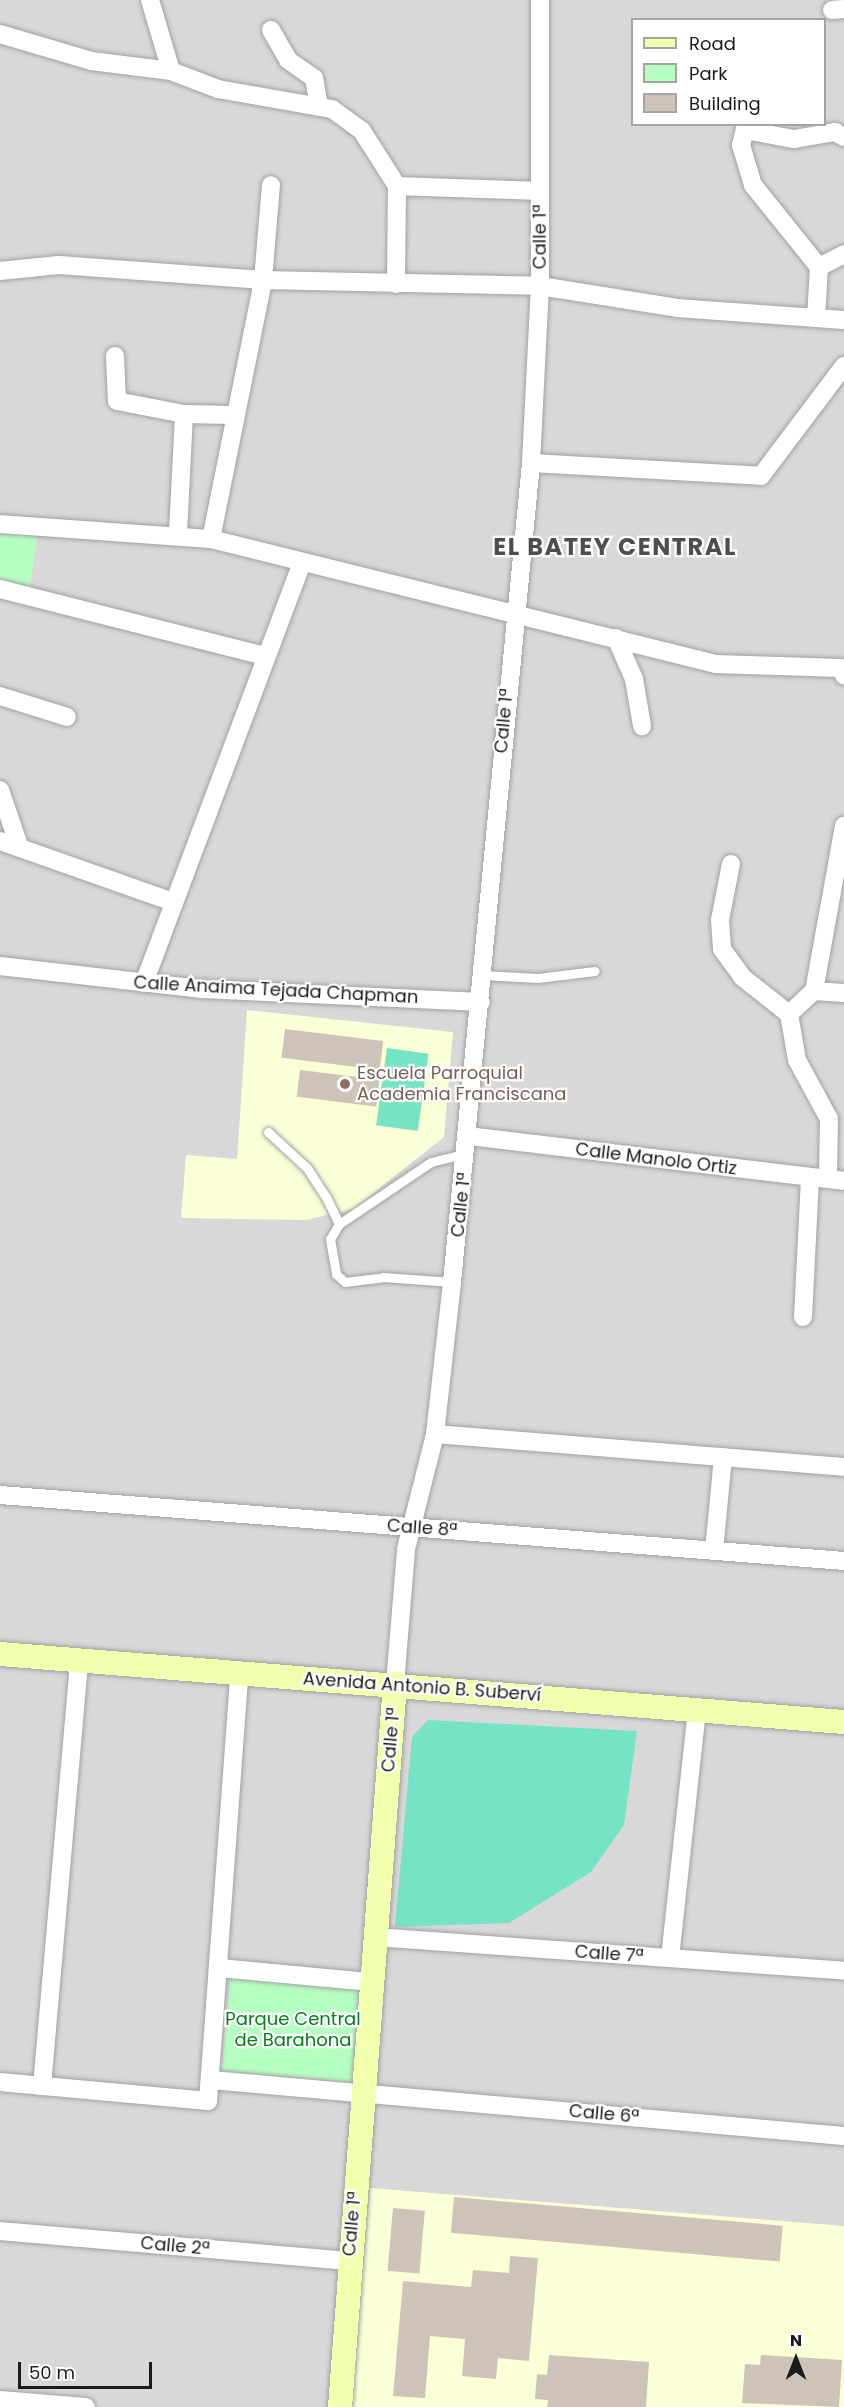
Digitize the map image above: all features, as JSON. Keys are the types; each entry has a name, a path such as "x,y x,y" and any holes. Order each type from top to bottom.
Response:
{"main road":[{"name":"Avenida Antonio B. Suberví","path":"0,1654 239,1675 395,1684 844,1722"},
{"name":"Calle 1ª","path":"339,2407 395,1684"}],"street":[{"path":"150,0 171,70"},
{"name":"Calle 1ª","path":"395,1684 412,1527 435,1434 452,1282 481,1002 513,615 531,463 540,286 540,0"},
{"path":"271,30 288,60 314,78 319,106"},
{"path":"0,34 92,61 171,70 218,89 319,106 362,131 397,186 396,284"},
{"path":"816,318 819,267 753,185 741,145 746,127 794,139 835,132 844,137"},
{"path":"211,539 232,415 263,280 271,185"},
{"path":"397,186 540,192"},
{"path":"819,267 844,254"},
{"path":"0,271 59,265 263,280 540,286 677,308 844,320"},
{"path":"115,356 117,401 184,414 232,415"},
{"path":"531,463 761,476 844,366"},
{"path":"178,533 184,414"},
{"path":"0,524 178,533 211,539 716,664 843,670"},
{"path":"144,983 264,656 302,563"},
{"path":"0,589 264,656"},
{"path":"616,638 634,679 642,726"},
{"path":"0,696 67,717"},
{"path":"0,790 9,842 173,902"},
{"path":"789,1014 814,991 844,826"},
{"path":"731,864 720,920 722,949 742,977 789,1014 797,1060 829,1119 827,1180 803,1317"},
{"name":"Calle Anaima Tejada Chapman","path":"0,966 144,983 481,1002"},
{"path":"814,991 844,993"},
{"name":"Calle Manolo Ortiz","path":"467,1144 827,1180"},
{"path":"435,1434 844,1467"},
{"path":"714,1551 723,1457"},
{"name":"Calle 8ª","path":"0,1495 844,1561"},
{"path":"42,2086 79,1660"},
{"path":"0,2082 208,2101 239,1675"},
{"path":"670,1958 698,1710"},
{"name":"Calle 7ª","path":"375,1937 844,1971"},
{"path":"219,1968 371,1982"},
{"name":"Calle 6ª","path":"211,2080 844,2136"},
{"name":"Calle 2ª","path":"0,2231 349,2261"},
{"path":"0,2400 86,2407"}],"lane":[{"path":"483,975 538,978 595,971"},
{"path":"268,1132 307,1168 339,1224"},
{"path":"452,1282 383,1277 345,1282 336,1275 330,1239 339,1224 431,1162 467,1144"}],"shaded area":[{"path":"0,0 844,0 844,2407 0,2407"},
{"name":"Escuela Parroquial Academia Franciscana","path":"247,1010 453,1032 444,1137 353,1209 306,1220 181,1218 186,1155 237,1159"},
{"path":"370,2188 844,2226 844,2407 351,2407"}],"green space":[{"path":"0,529 38,532 29,591 0,583"},
{"path":"387,1048 429,1054 418,1131 376,1125"},
{"path":"428,1720 637,1731 624,1825 591,1872 509,1923 395,1927 412,1737"},
{"name":"Parque Central de Barahona","path":"230,1978 361,1990 353,2082 222,2071"}],"building":[{"path":"285,1029 383,1041 380,1070 281,1058"},
{"path":"300,1070 379,1080 376,1107 297,1097"},
{"path":"454,2197 783,2226 780,2262 451,2233"},
{"path":"393,2208 425,2211 419,2274 388,2271"},
{"path":"510,2256 538,2258 529,2361 498,2358 496,2379 462,2376 465,2339 430,2336 425,2398 393,2396 403,2281 471,2287 473,2270 509,2273"},
{"path":"549,2355 649,2362 646,2407 547,2407 548,2400 535,2399 537,2374 547,2375"},
{"path":"761,2355 842,2360 839,2407 742,2403 745,2364 760,2365"}],"place":[{"name":"Escuela Parroquial Academia Franciscana","path":"345,1084"}],"district":[{"name":"EL BATEY CENTRAL","path":"615,547"}]}
